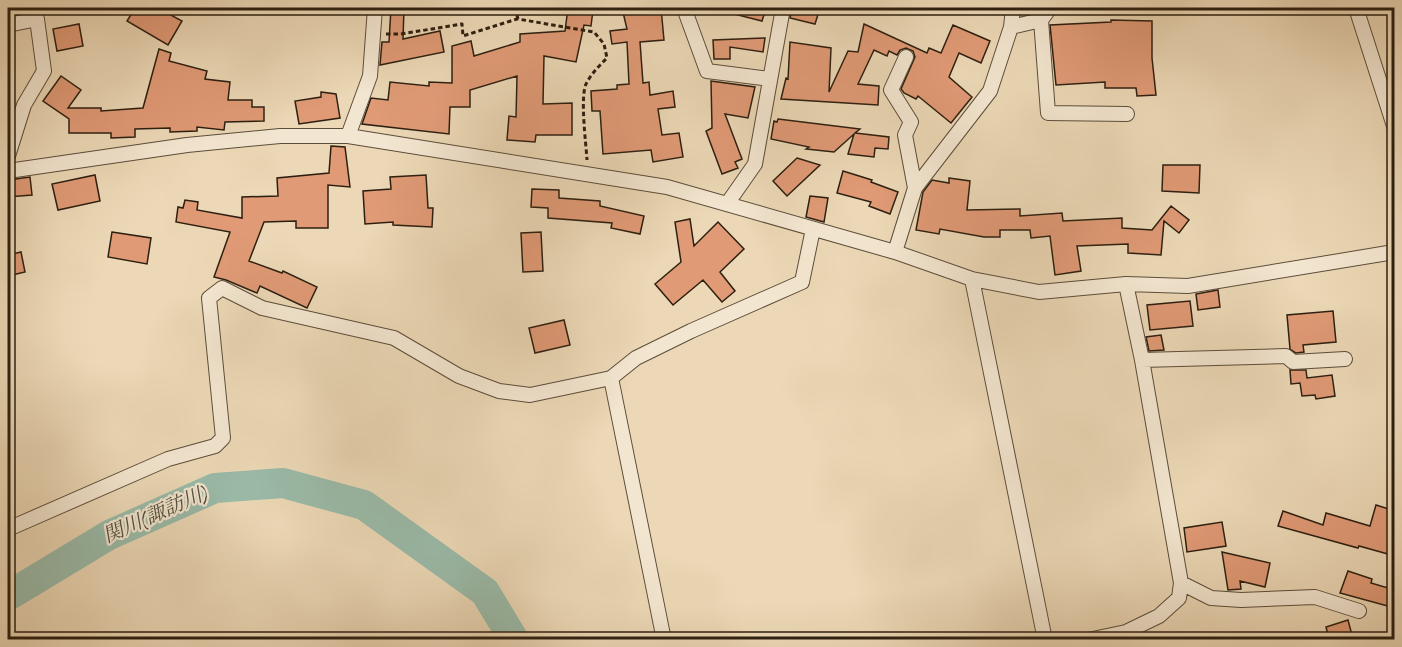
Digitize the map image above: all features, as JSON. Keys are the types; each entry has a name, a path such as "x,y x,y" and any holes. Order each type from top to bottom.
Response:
{"street":[{"path":"348,136 370,76 375,8"},
{"path":"684,8 707,71 770,80"},
{"path":"727,204 755,164 783,8"},
{"path":"895,252 915,188 990,91 1011,27 1013,8"},
{"path":"1011,27 1041,20 1050,8"},
{"path":"1356,8 1395,126"},
{"path":"8,25 37,19 44,71 24,105 8,156"},
{"path":"1041,20 1048,113 1127,114"},
{"path":"906,57 891,90 911,122 905,135 915,188"},
{"path":"8,171 187,145 280,136 348,136 667,188 895,252 972,279 1039,292 1126,284 1188,286 1395,252"},
{"path":"8,529 168,459 215,446 223,438 209,298 222,288 262,308 394,338 459,376 499,391 530,395 611,378 636,358 802,282 813,229"},
{"path":"972,279 1045,639"},
{"path":"1088,639 1126,632 1159,616 1179,598 1181,583 1142,360 1126,284"},
{"path":"1142,360 1286,356 1293,362 1345,359"},
{"path":"611,378 664,639"},
{"path":"1181,583 1210,598 1241,600 1315,597 1359,611"}],"path":[{"path":"515,8 518,19"},
{"path":"372,34 401,34 462,24 463,36 518,19 594,32 604,44 607,58 585,86 588,175"}],"building":[{"path":"135,8 158,8 182,21 168,45 127,21"},
{"path":"391,8 404,8 403,39 440,31 444,52 380,65 382,42 389,42"},
{"path":"568,8 593,10 591,26 584,25 576,62 544,56 543,104 572,103 572,135 536,135 535,142 507,140 509,116 516,117 517,76 470,90 470,107 450,107 449,134 362,124 371,98 388,100 390,82 429,86 429,82 452,83 452,46 471,41 474,56 520,42 520,34 565,31"},
{"path":"622,8 661,8 664,40 640,42 643,83 649,82 650,95 673,91 675,107 658,109 662,135 679,133 683,157 653,162 651,150 603,154 600,111 592,111 591,91 617,89 617,85 629,84 627,42 612,44 610,31 627,29"},
{"path":"726,8 766,8 762,21 726,12"},
{"path":"792,8 820,8 815,24 790,18"},
{"path":"1111,20 1152,21 1152,58 1156,95 1137,96 1136,88 1105,88 1105,82 1056,85 1050,25 1111,22"},
{"path":"79,24 83,46 57,51 53,29"},
{"path":"864,24 927,53 929,48 941,53 953,25 990,41 981,63 959,53 949,77 972,97 951,123 918,96 916,99 901,89 915,57 913,51 906,48 900,50 897,55 889,51 887,56 874,50 858,84 879,86 878,105 781,99 786,78 788,79 790,42 831,48 829,92 848,51 858,52"},
{"path":"765,38 763,52 730,47 730,59 714,59 713,40"},
{"path":"159,49 171,53 169,61 207,71 205,79 230,82 228,100 252,100 252,107 264,107 264,121 225,122 224,130 197,127 197,131 170,132 170,128 135,129 135,137 111,138 111,133 69,133 69,119 43,101 61,76 81,90 68,108 101,108 101,111 143,108"},
{"path":"711,81 755,87 748,118 725,114 742,159 735,162 738,168 722,174 706,131 712,128"},
{"path":"321,92 336,94 340,118 299,124 295,101 321,97"},
{"path":"778,119 860,129 855,133 889,137 888,149 875,148 874,157 848,154 854,134 834,152 806,149 809,147 771,139 774,121 777,122"},
{"path":"331,146 345,147 350,187 328,185 328,228 296,228 296,221 264,222 249,261 282,273 283,271 317,287 307,308 260,286 257,293 214,277 230,232 176,222 178,207 183,208 185,200 198,202 197,210 242,218 242,197 278,196 277,178 329,173"},
{"path":"797,158 820,165 787,196 773,181"},
{"path":"1163,165 1200,165 1199,193 1162,191"},
{"path":"843,171 872,180 871,182 898,192 890,214 869,206 871,202 837,193"},
{"path":"95,175 100,201 58,210 52,184"},
{"path":"426,175 428,208 433,208 432,227 393,225 393,222 365,224 363,191 391,189 390,177"},
{"path":"30,177 32,195 8,197 8,180"},
{"path":"949,178 970,181 967,210 1020,209 1020,216 1062,213 1063,221 1122,218 1122,228 1152,230 1171,206 1189,220 1179,233 1164,221 1161,255 1128,253 1128,244 1077,246 1081,271 1055,275 1050,236 1031,238 1030,230 1000,230 1000,237 984,237 940,229 939,234 916,230 923,192 932,180 949,183"},
{"path":"532,189 559,190 559,198 600,201 600,206 644,216 640,234 611,228 612,223 548,218 548,208 531,207"},
{"path":"810,196 828,198 824,222 806,217"},
{"path":"690,219 694,246 718,222 744,249 720,272 735,291 722,302 703,280 673,305 655,284 681,262 675,222"},
{"path":"112,232 151,238 147,264 108,257"},
{"path":"541,232 543,271 523,272 521,233"},
{"path":"21,252 25,272 8,276 8,255"},
{"path":"1218,290 1220,307 1198,310 1196,294"},
{"path":"1190,301 1193,326 1150,330 1147,305"},
{"path":"1333,311 1336,342 1303,345 1304,352 1296,353 1290,349 1287,315"},
{"path":"564,320 570,345 535,353 529,328"},
{"path":"1161,335 1164,350 1149,351 1146,337"},
{"path":"1290,370 1306,370 1307,378 1332,375 1335,396 1316,399 1315,395 1302,396 1300,383 1291,384"},
{"path":"1376,505 1395,511 1395,556 1278,526 1283,511 1323,525 1326,513 1370,526"},
{"path":"1222,522 1226,546 1187,552 1184,528"},
{"path":"1222,552 1270,563 1265,587 1240,581 1241,589 1228,590"},
{"path":"1348,571 1372,579 1371,583 1395,590 1395,608 1340,593"},
{"path":"1348,620 1353,639 1329,639 1326,627"}],"waterway":[{"name":"関川(諏訪川)","path":"8,596 109,535 215,488 283,483 364,505 485,592 514,640"}]}
